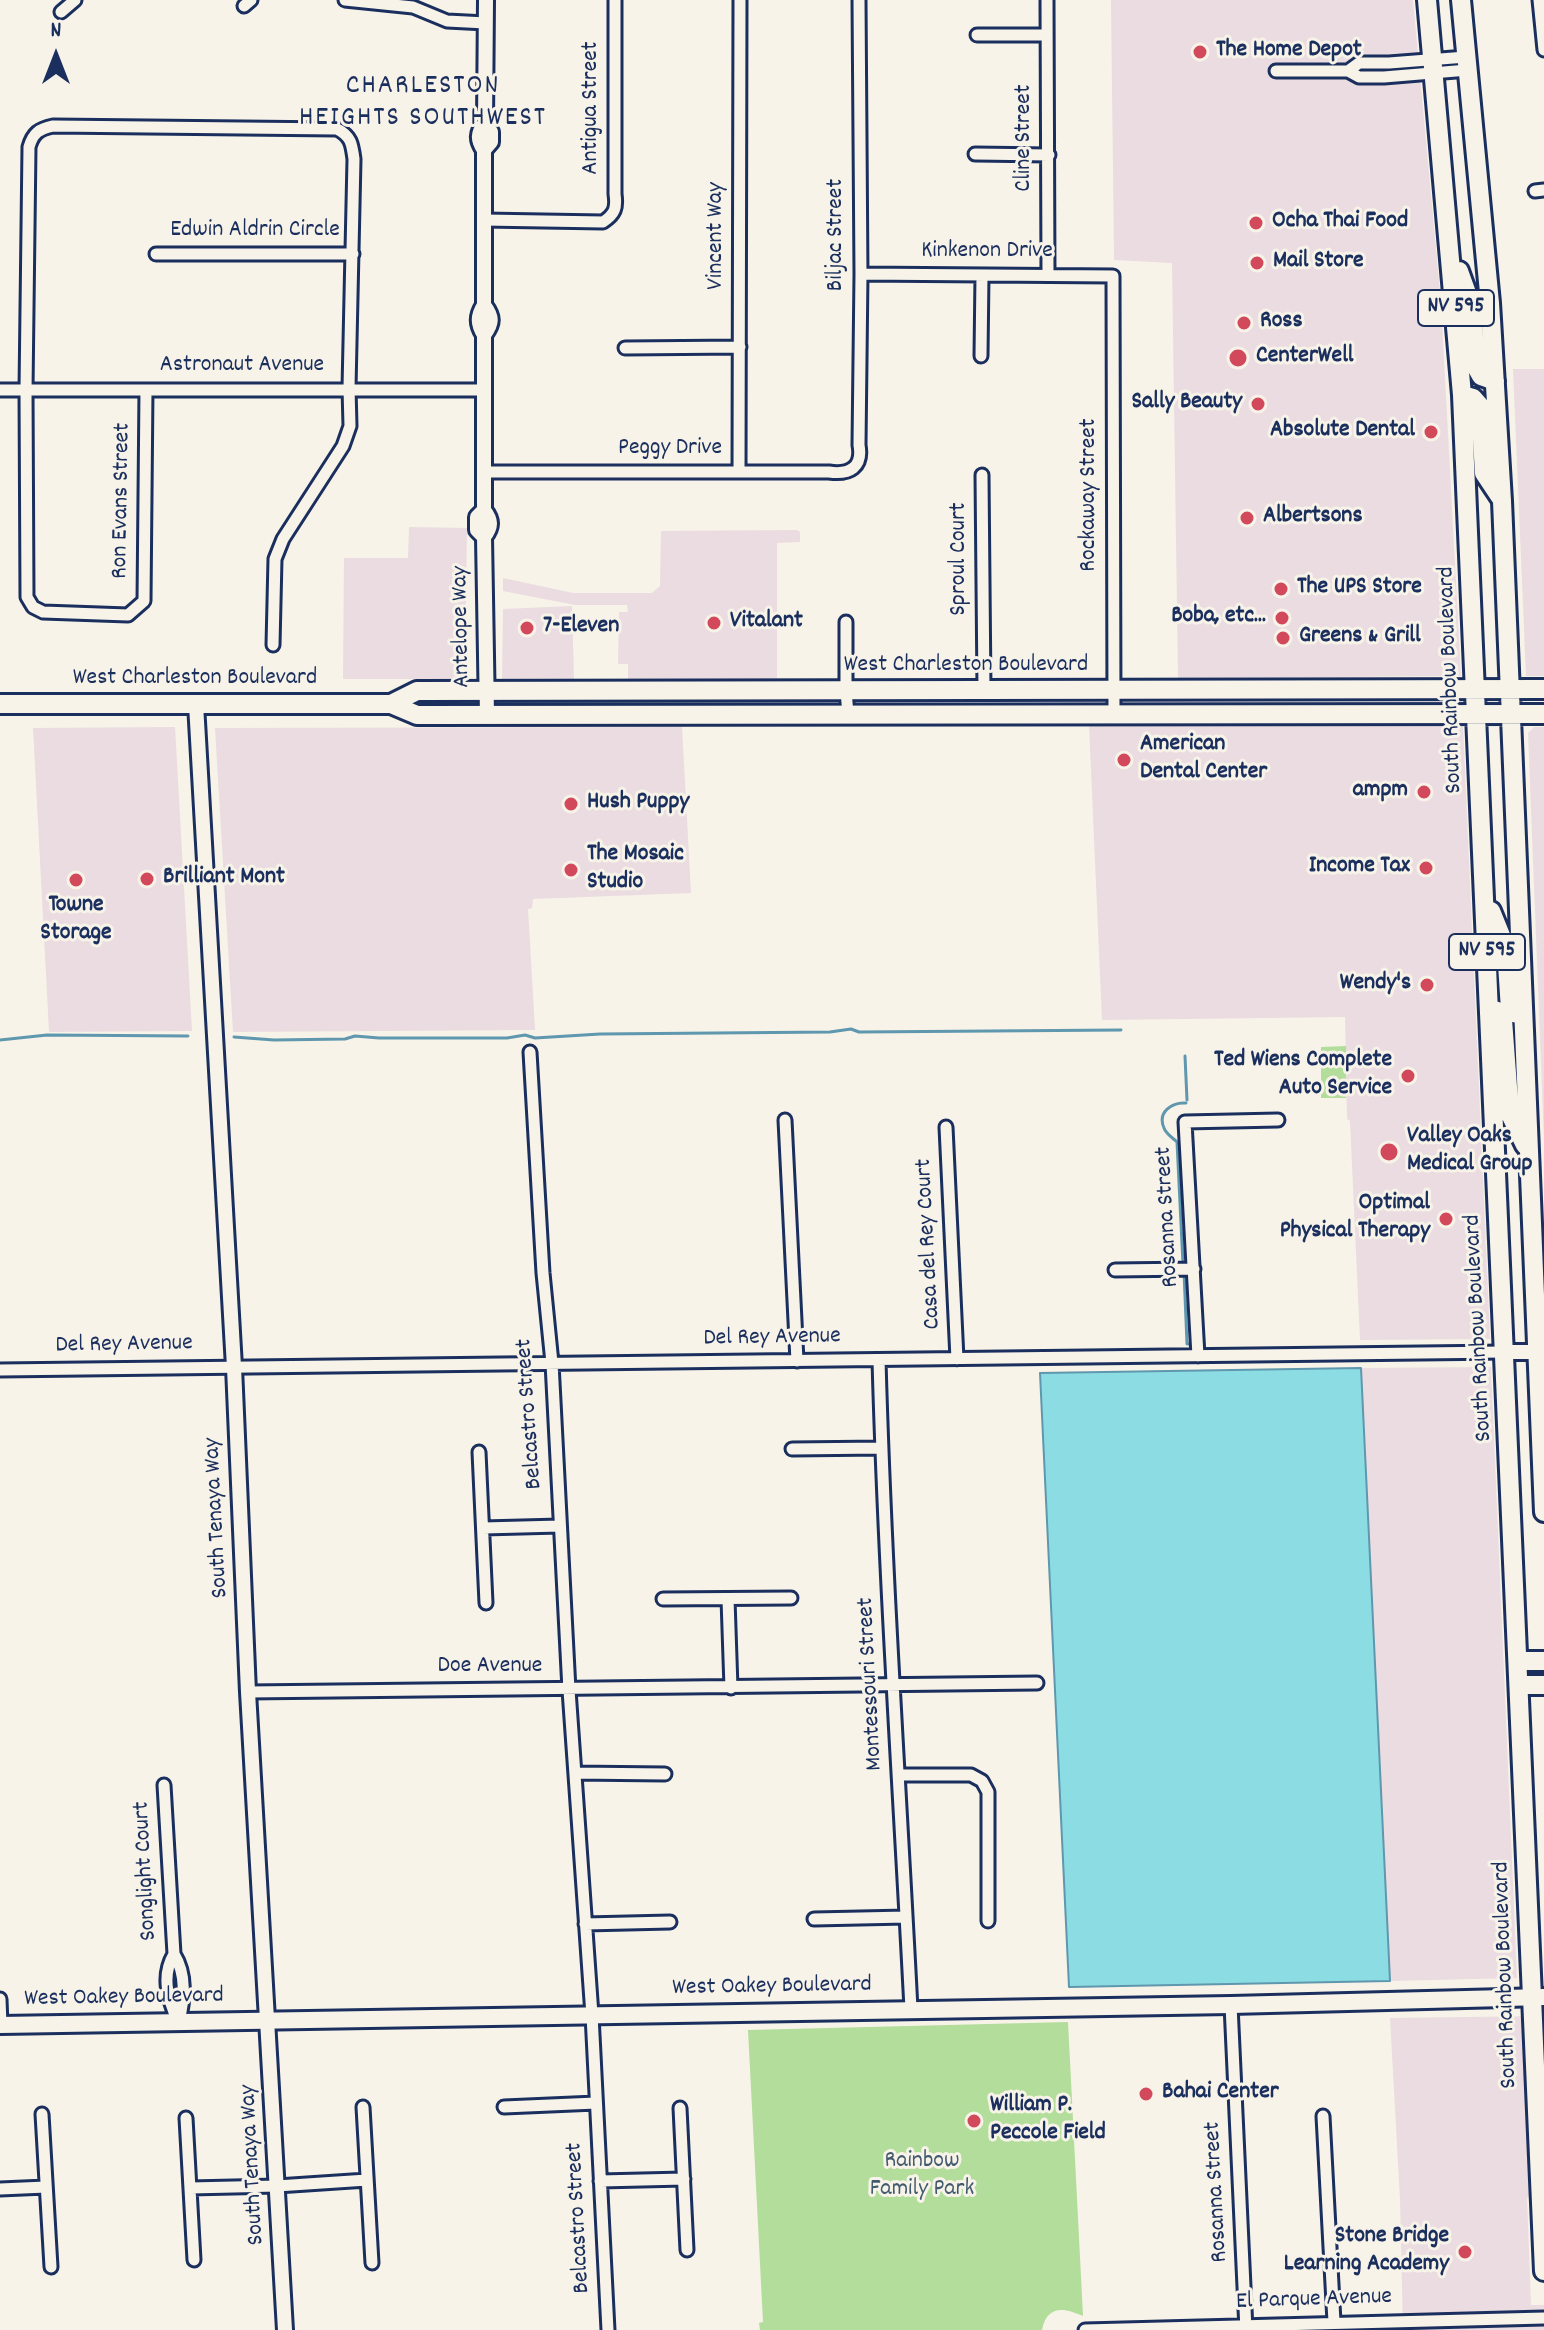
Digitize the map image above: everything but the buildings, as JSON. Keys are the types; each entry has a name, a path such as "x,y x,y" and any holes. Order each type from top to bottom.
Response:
{"main road":[{"name":"South Rainbow Boulevard","path":"1427,0 1462,395 1519,1685 1538,1997 1544,2271"},
{"name":"NV 595","path":"1460,6 1483,226 1502,501 1528,1151 1540,1352 1544,1512"},
{"path":"1451,249 1472,307 1476,367 1481,376 1495,381"},
{"path":"1462,395 1473,398 1480,406 1484,473 1502,501"},
{"name":"West Charleston Boulevard","path":"391,704 417,691 1544,689"},
{"name":"West Charleston Boulevard","path":"0,704 391,704 417,715 1544,714"},
{"path":"1485,897 1506,948 1510,1010 1523,1015"},
{"path":"1490,1009 1497,1011 1503,1020 1510,1114 1528,1151"},
{"path":"1518,1661 1544,1661"},
{"path":"1519,1685 1544,1685"},
{"name":"West Oakey Boulevard","path":"0,2025 1231,2005 1538,1997"}],"street":[{"path":"61,12 75,0"},
{"path":"345,0 413,7 447,21 486,23"},
{"name":"Antelope Way","path":"486,0 485,123 491,132 491,142 484,150 484,305 491,315 491,326 484,335 484,510 477,517 477,530 484,537 487,715"},
{"name":"Antigua Street","path":"484,220 603,222 613,216 617,206 615,0"},
{"name":"Vincent Way","path":"739,472 740,0"},
{"name":"Biljac Street","path":"854,468 861,456 859,0"},
{"name":"Cline Street","path":"1047,0 1048,275"},
{"path":"1539,0 1544,50"},
{"path":"977,35 1047,35"},
{"path":"1276,71 1348,71 1359,63 1433,67 1467,64"},
{"path":"26,390 29,147 32,136 41,129 53,126 337,129 347,134 354,159 350,426 343,446 283,539 275,559 273,645"},
{"path":"975,154 1049,155"},
{"name":"Edwin Aldrin Circle","path":"156,254 353,254"},
{"name":"Kinkenon Drive","path":"861,274 1113,276"},
{"path":"981,356 982,275"},
{"name":"Rockaway Street","path":"1113,276 1114,713"},
{"path":"625,348 740,347"},
{"name":"Astronaut Avenue","path":"0,390 484,390"},
{"name":"Ron Evans Street","path":"26,390 27,597 33,607 43,612 128,615 144,601 146,390"},
{"name":"Peggy Drive","path":"484,472 842,474 854,468"},
{"name":"Sproul Court","path":"982,475 984,690"},
{"path":"846,622 848,714"},
{"name":"South Tenaya Way","path":"196,704 285,2330"},
{"name":"Belcastro Street","path":"530,1052 592,2015 608,2330"},
{"path":"785,1120 797,1361"},
{"name":"Rosanna Street","path":"1198,1356 1185,1122 1278,1120"},
{"name":"Casa del Rey Court","path":"946,1127 957,1359"},
{"path":"1115,1270 1194,1269"},
{"name":"Del Rey Avenue","path":"0,1370 1540,1352"},
{"name":"Montessouri Street","path":"879,1360 911,2009"},
{"path":"792,1449 881,1448"},
{"path":"479,1452 486,1603"},
{"path":"483,1528 560,1526"},
{"path":"663,1599 791,1598"},
{"path":"728,1599 731,1688"},
{"name":"Doe Avenue","path":"248,1692 1037,1683"},
{"path":"575,1773 665,1774"},
{"path":"900,1775 971,1775 982,1781 988,1792 988,1921"},
{"name":"Songlight Court","path":"164,1785 174,1954 182,1966 184,2001 179,2022"},
{"path":"814,1919 906,1917"},
{"path":"585,1924 670,1922"},
{"path":"0,1999 0,2025"},
{"name":"Rosanna Street","path":"1231,2005 1246,2328"},
{"path":"504,2107 596,2103"},
{"path":"363,2107 372,2263"},
{"path":"680,2108 687,2250"},
{"path":"42,2114 51,2267"},
{"path":"1323,2116 1334,2322"},
{"path":"186,2118 194,2260"},
{"path":"600,2181 684,2179"},
{"path":"190,2188 367,2180"},
{"path":"0,2189 46,2187"},
{"name":"El Parque Avenue","path":"1085,2330 1544,2318"}],"shaded area":[{"path":"1111,0 1413,0 1441,303 1461,676 1178,678 1172,263 1114,260"},
{"path":"1513,369 1544,369 1544,676 1526,676"},
{"path":"409,527 467,528 465,669 457,679 343,679 344,558 408,558"},
{"path":"661,531 800,532 800,542 777,543 777,679 628,679 628,664 618,664 619,612 628,612 627,605 575,605 503,591 503,578 573,593 652,593 660,586"},
{"path":"572,606 574,679 502,680 503,609"},
{"path":"1089,725 1463,725 1490,1339 1360,1340 1350,1121 1347,1119 1345,1017 1102,1020"},
{"path":"175,727 192,1031 49,1032 33,728"},
{"path":"682,727 691,893 533,899 532,908 528,909 535,1030 233,1032 215,728"},
{"path":"1534,727 1544,727 1544,1141 1528,733"},
{"path":"1491,1367 1517,1978 1390,1981 1361,1368"},
{"path":"1544,2016 1544,2196 1527,2197 1531,2305 1544,2305 1544,2330 1403,2330 1400,2199 1390,2018"}],"green space":[{"path":"1346,1046 1346,1098 1321,1098 1321,1047"},
{"name":"Rainbow Family Park","path":"1068,2022 1083,2316 1063,2310 1052,2312 1042,2330 760,2330 759,2323 763,2322 748,2030"}],"water":[{"path":"1361,1368 1390,1981 1069,1987 1040,1373"}],"waterway":[{"path":"234,1037 274,1040 345,1039 355,1036 507,1038 525,1035 535,1038 600,1034 830,1032 851,1029 859,1032 1121,1030"},
{"path":"0,1040 47,1035 188,1036"},
{"path":"1185,1056 1187,1100"},
{"path":"1183,1264 1177,1142 1166,1132 1162,1122 1167,1109 1186,1103"},
{"path":"1184,1272 1187,1344 1191,1344 1191,1348"}],"place":[{"name":"The Home Depot","path":"1200,52"},
{"name":"Ocha Thai Food","path":"1256,223"},
{"name":"Mail Store","path":"1257,263"},
{"name":"Ross","path":"1244,323"},
{"name":"CenterWell","path":"1238,358"},
{"name":"Sally Beauty","path":"1258,404"},
{"name":"Absolute Dental","path":"1431,432"},
{"name":"Albertsons","path":"1247,518"},
{"name":"The UPS Store","path":"1281,589"},
{"name":"Boba, etc...","path":"1282,618"},
{"name":"Vitalant","path":"714,623"},
{"name":"7-Eleven","path":"527,628"},
{"name":"Greens & Grill","path":"1283,638"},
{"name":"American Dental Center","path":"1124,760"},
{"name":"ampm","path":"1424,792"},
{"name":"Hush Puppy","path":"571,804"},
{"name":"Income Tax","path":"1426,868"},
{"name":"The Mosaic Studio","path":"571,870"},
{"name":"Brilliant Mont","path":"147,879"},
{"name":"Towne Storage","path":"76,880"},
{"name":"Wendy's","path":"1427,985"},
{"name":"Ted Wiens Complete Auto Service","path":"1408,1076"},
{"name":"Valley Oaks Medical Group","path":"1389,1152"},
{"name":"Optimal Physical Therapy","path":"1446,1219"},
{"name":"Bahai Center","path":"1146,2094"},
{"name":"William P. Peccole Field","path":"974,2121"},
{"name":"Stone Bridge Learning Academy","path":"1465,2252"}],"district":[{"name":"CHARLESTON HEIGHTS SOUTHWEST","path":"423,104"}]}
